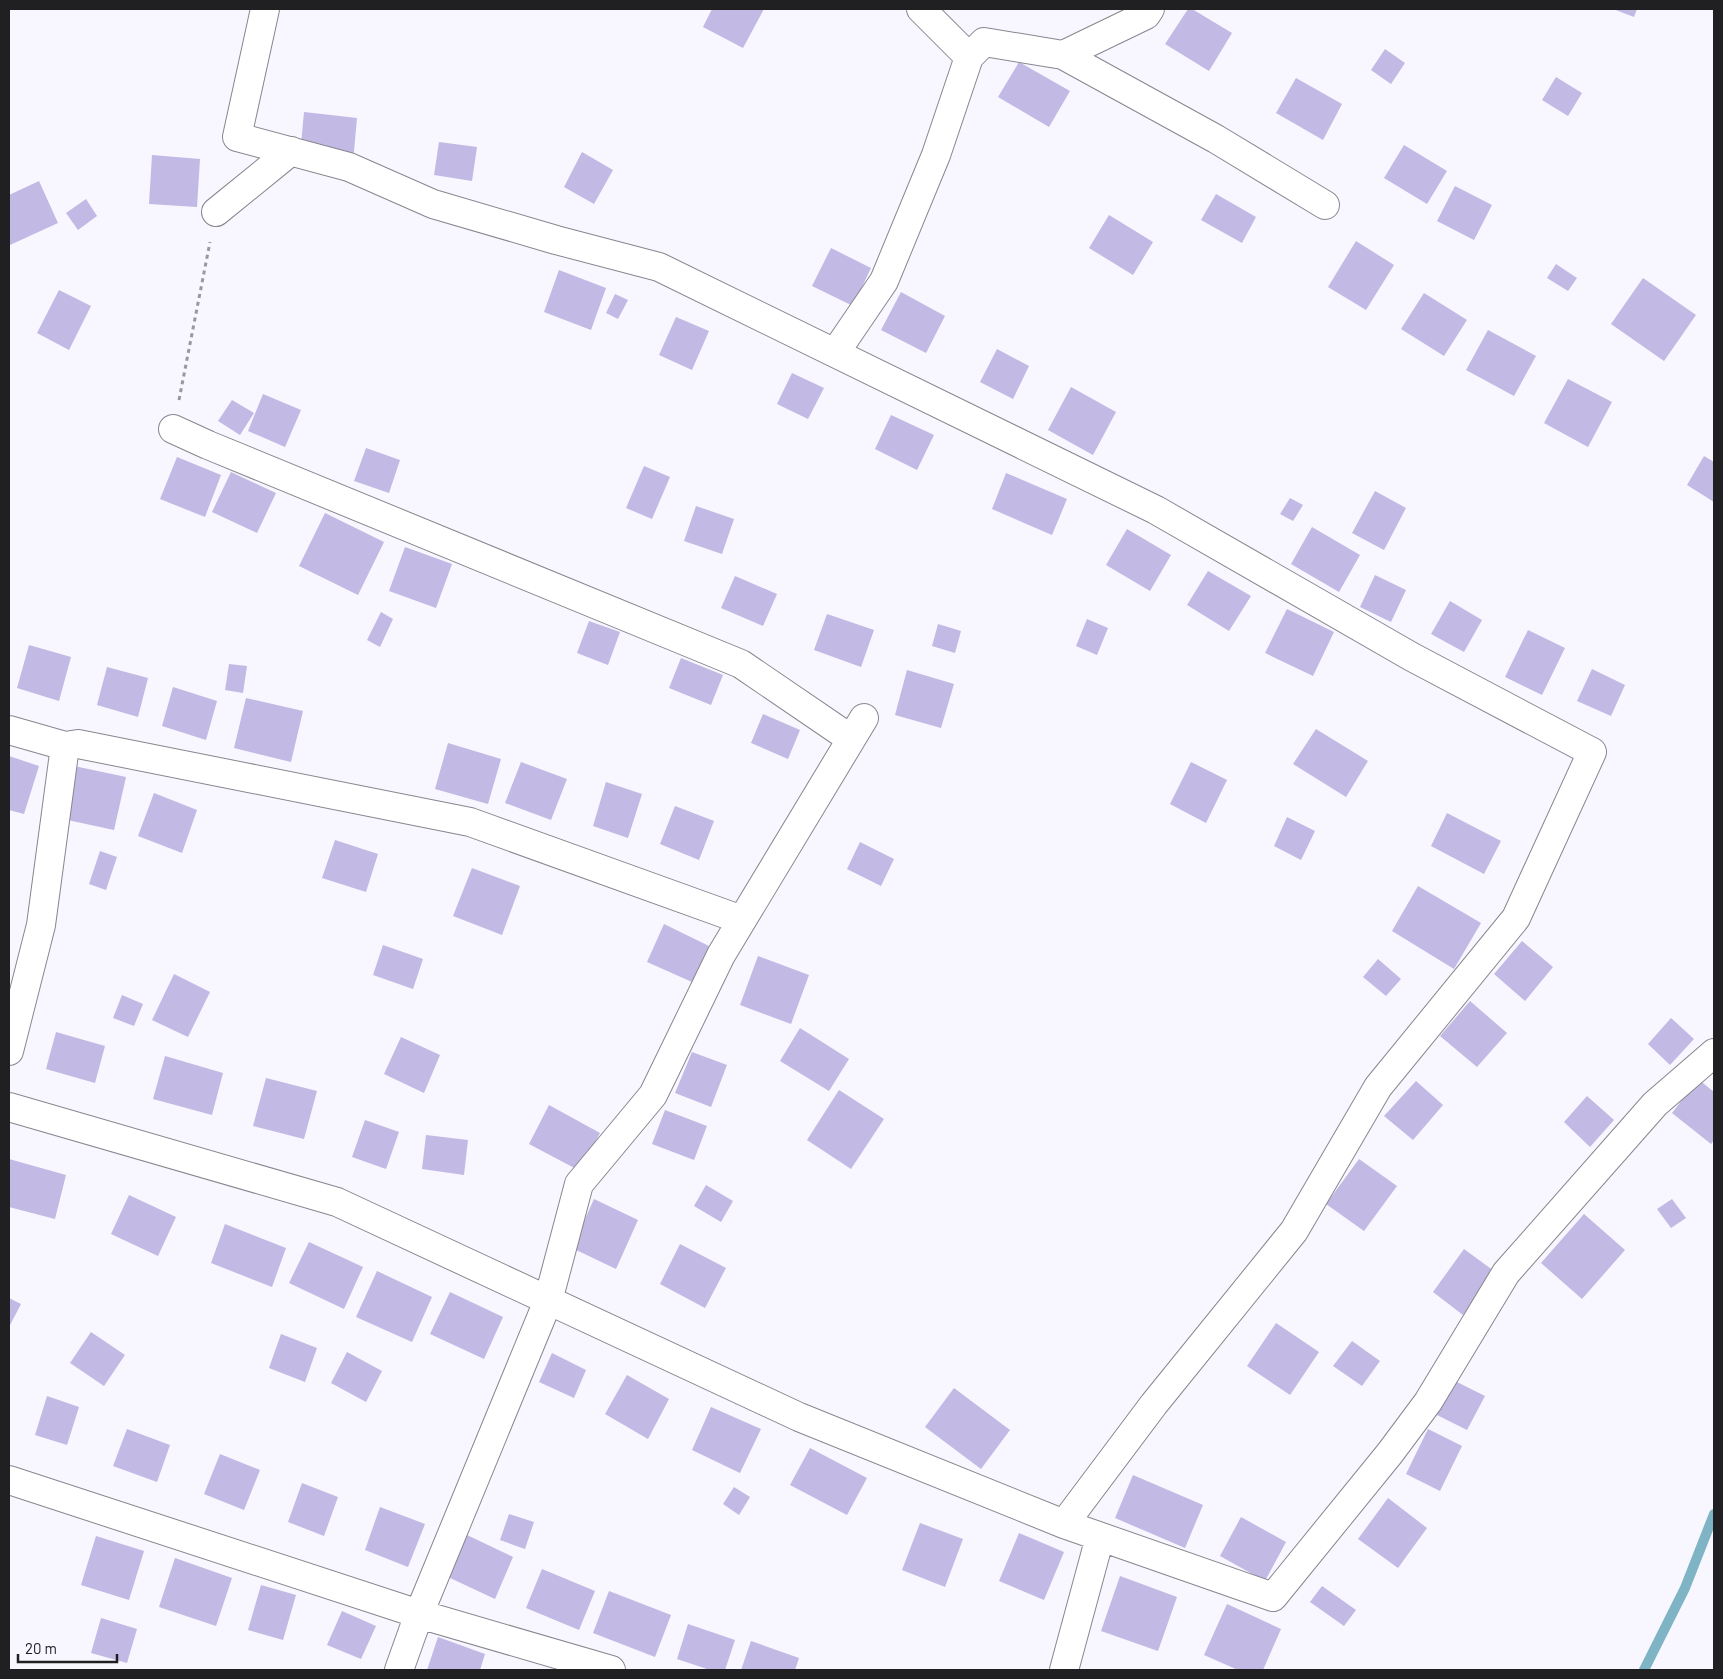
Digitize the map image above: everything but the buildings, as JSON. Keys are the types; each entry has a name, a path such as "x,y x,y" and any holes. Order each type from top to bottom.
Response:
{"street":[{"path":"265,9 237,137 349,167 433,204 556,240 659,267 1156,510 1412,657 1592,752 1516,918 1378,1087 1294,1231 1154,1404 1064,1524"},
{"path":"921,9 969,57"},
{"path":"1062,56 1146,15 1150,9"},
{"path":"835,353 884,281 936,156 969,57 984,42 1062,56 1216,139 1325,205"},
{"path":"216,212 291,151"},
{"path":"173,429 741,664 857,729 721,955 653,1095 579,1184 548,1301 419,1614 399,1670"},
{"path":"9,730 66,746 78,744 470,822 742,920"},
{"path":"9,1051 41,925 66,746"},
{"path":"9,1107 337,1202 799,1417 1064,1524 1272,1597 1390,1453 1428,1402 1506,1273 1654,1104 1714,1054"},
{"path":"9,1480 419,1614 611,1670"},
{"path":"1064,1670 1100,1537"}],"path":[{"path":"173,429 216,212"}],"waterway":[{"path":"1644,1670 1685,1588 1714,1514"}]}
